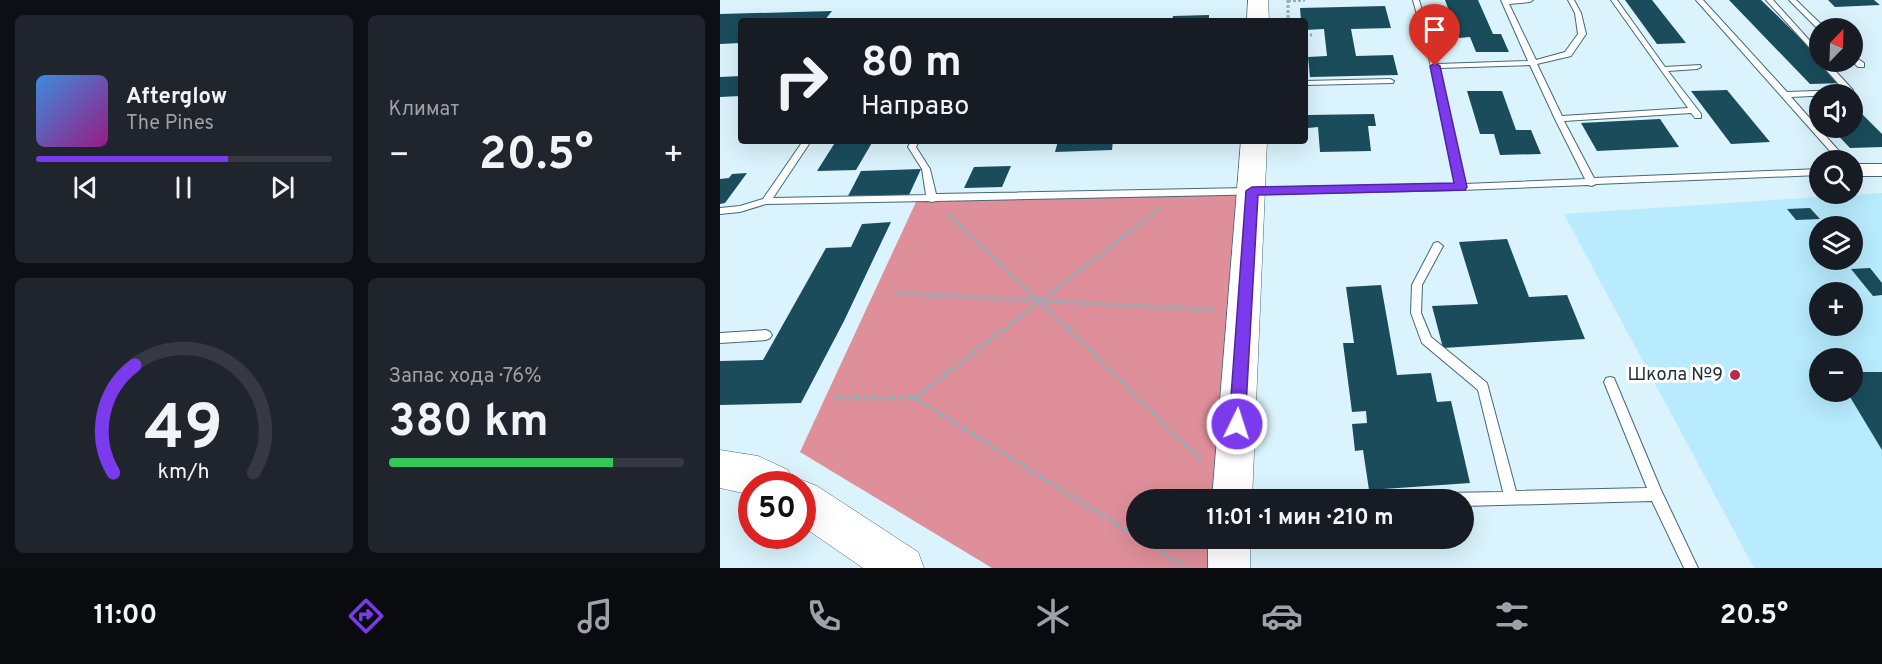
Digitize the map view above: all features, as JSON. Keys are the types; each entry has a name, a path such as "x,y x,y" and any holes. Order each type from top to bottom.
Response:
{"main road":[{"path":"1258,0 1258,18"},
{"path":"1232,489 1254,144"},
{"path":"720,469 738,472"},
{"path":"816,510 901,568"},
{"path":"1229,549 1229,568"}],"street":[{"path":"1863,170 1882,170"}],"lane":[{"path":"1416,0 1435,66 1461,187"},
{"path":"1530,0 1505,1 1559,119 1592,183"},
{"path":"1435,66 1533,63 1568,54 1582,34 1578,13 1571,0"},
{"path":"1559,119 1695,113 1614,0"},
{"path":"1699,0 1834,150"},
{"path":"1769,0 1809,45"},
{"path":"1792,0 1811,18"},
{"path":"1663,69 1697,67"},
{"path":"1783,95 1850,92 1832,72"},
{"path":"1308,82 1390,81"},
{"path":"766,201 805,144"},
{"path":"914,144 912,147 926,169 932,199"},
{"path":"720,211 740,209 766,201 1461,187 1809,173"},
{"path":"1438,246 1417,285 1416,313 1426,340 1483,387 1511,496"},
{"path":"720,338 766,335"},
{"path":"1610,382 1656,494 1691,568"},
{"path":"1474,498 1656,494"}],"path":[{"path":"1288,18 1288,0 1305,0"},
{"path":"1308,34 1312,35"},
{"path":"915,398 1178,193"},
{"path":"932,199 1040,300 1226,489"},
{"path":"896,292 1244,312"},
{"path":"836,398 915,398 1126,530"},
{"path":"1156,549 1186,568"}],"shaded area":[{"name":"Школа №9","path":"1882,193 1882,568 1754,568 1564,214 1809,198 1809,204 1863,204 1863,194"},
{"path":"1247,194 1222,489 1126,489 1126,549 1217,549 1215,568 992,568 800,452 916,202"}],"building":[{"path":"1445,0 1478,0 1493,34 1501,34 1509,52 1476,52 1470,37 1459,38"},
{"path":"1625,0 1652,0 1686,43 1657,44"},
{"path":"1729,0 1761,0 1809,46 1809,72 1834,72 1846,83 1810,84"},
{"path":"1828,0 1874,0 1880,5 1835,7"},
{"path":"1385,6 1391,28 1351,29 1356,56 1393,55 1398,75 1310,77 1308,57 1327,56 1324,29 1308,30 1308,18 1301,18 1300,8"},
{"path":"832,11 826,18 738,18 738,43 720,44 720,14"},
{"path":"1209,15 1209,18 1173,18 1173,16"},
{"path":"738,76 738,96 720,97 720,77"},
{"path":"1727,90 1770,142 1731,144 1691,91"},
{"path":"1467,91 1502,91 1516,130 1531,130 1541,154 1500,155 1494,134 1480,134"},
{"path":"1374,114 1376,126 1368,126 1371,151 1320,152 1318,127 1308,128 1308,115"},
{"path":"1863,115 1882,134 1882,147 1850,148 1840,138 1863,138"},
{"path":"1660,119 1679,147 1597,151 1581,123"},
{"path":"834,144 871,144 856,170 817,171"},
{"path":"1057,144 1113,144 1112,150 1055,152"},
{"path":"1011,166 1002,187 964,188 974,167"},
{"path":"921,169 909,195 848,196 861,171"},
{"path":"747,173 725,203 720,204 720,179 729,178 732,174"},
{"path":"1810,208 1817,216 1809,216 1809,219 1796,220 1787,209"},
{"path":"891,222 844,321 801,403 720,405 720,361 763,360 826,248 851,247 862,224"},
{"path":"1507,239 1529,297 1567,295 1585,339 1443,348 1432,306 1478,304 1459,242"},
{"path":"1870,268 1882,283 1882,295 1873,296 1852,270"},
{"path":"1381,285 1397,375 1431,373 1437,402 1451,401 1470,483 1369,489 1363,450 1355,451 1352,424 1367,423 1366,411 1352,412 1343,343 1354,343 1346,287"},
{"path":"1863,372 1882,372 1882,450 1853,402 1863,402"}],"place":[{"name":"Школа №9","path":"1735,375"}],"route":[{"path":"1237,424 1252,191 1461,187 1435,66"}]}
